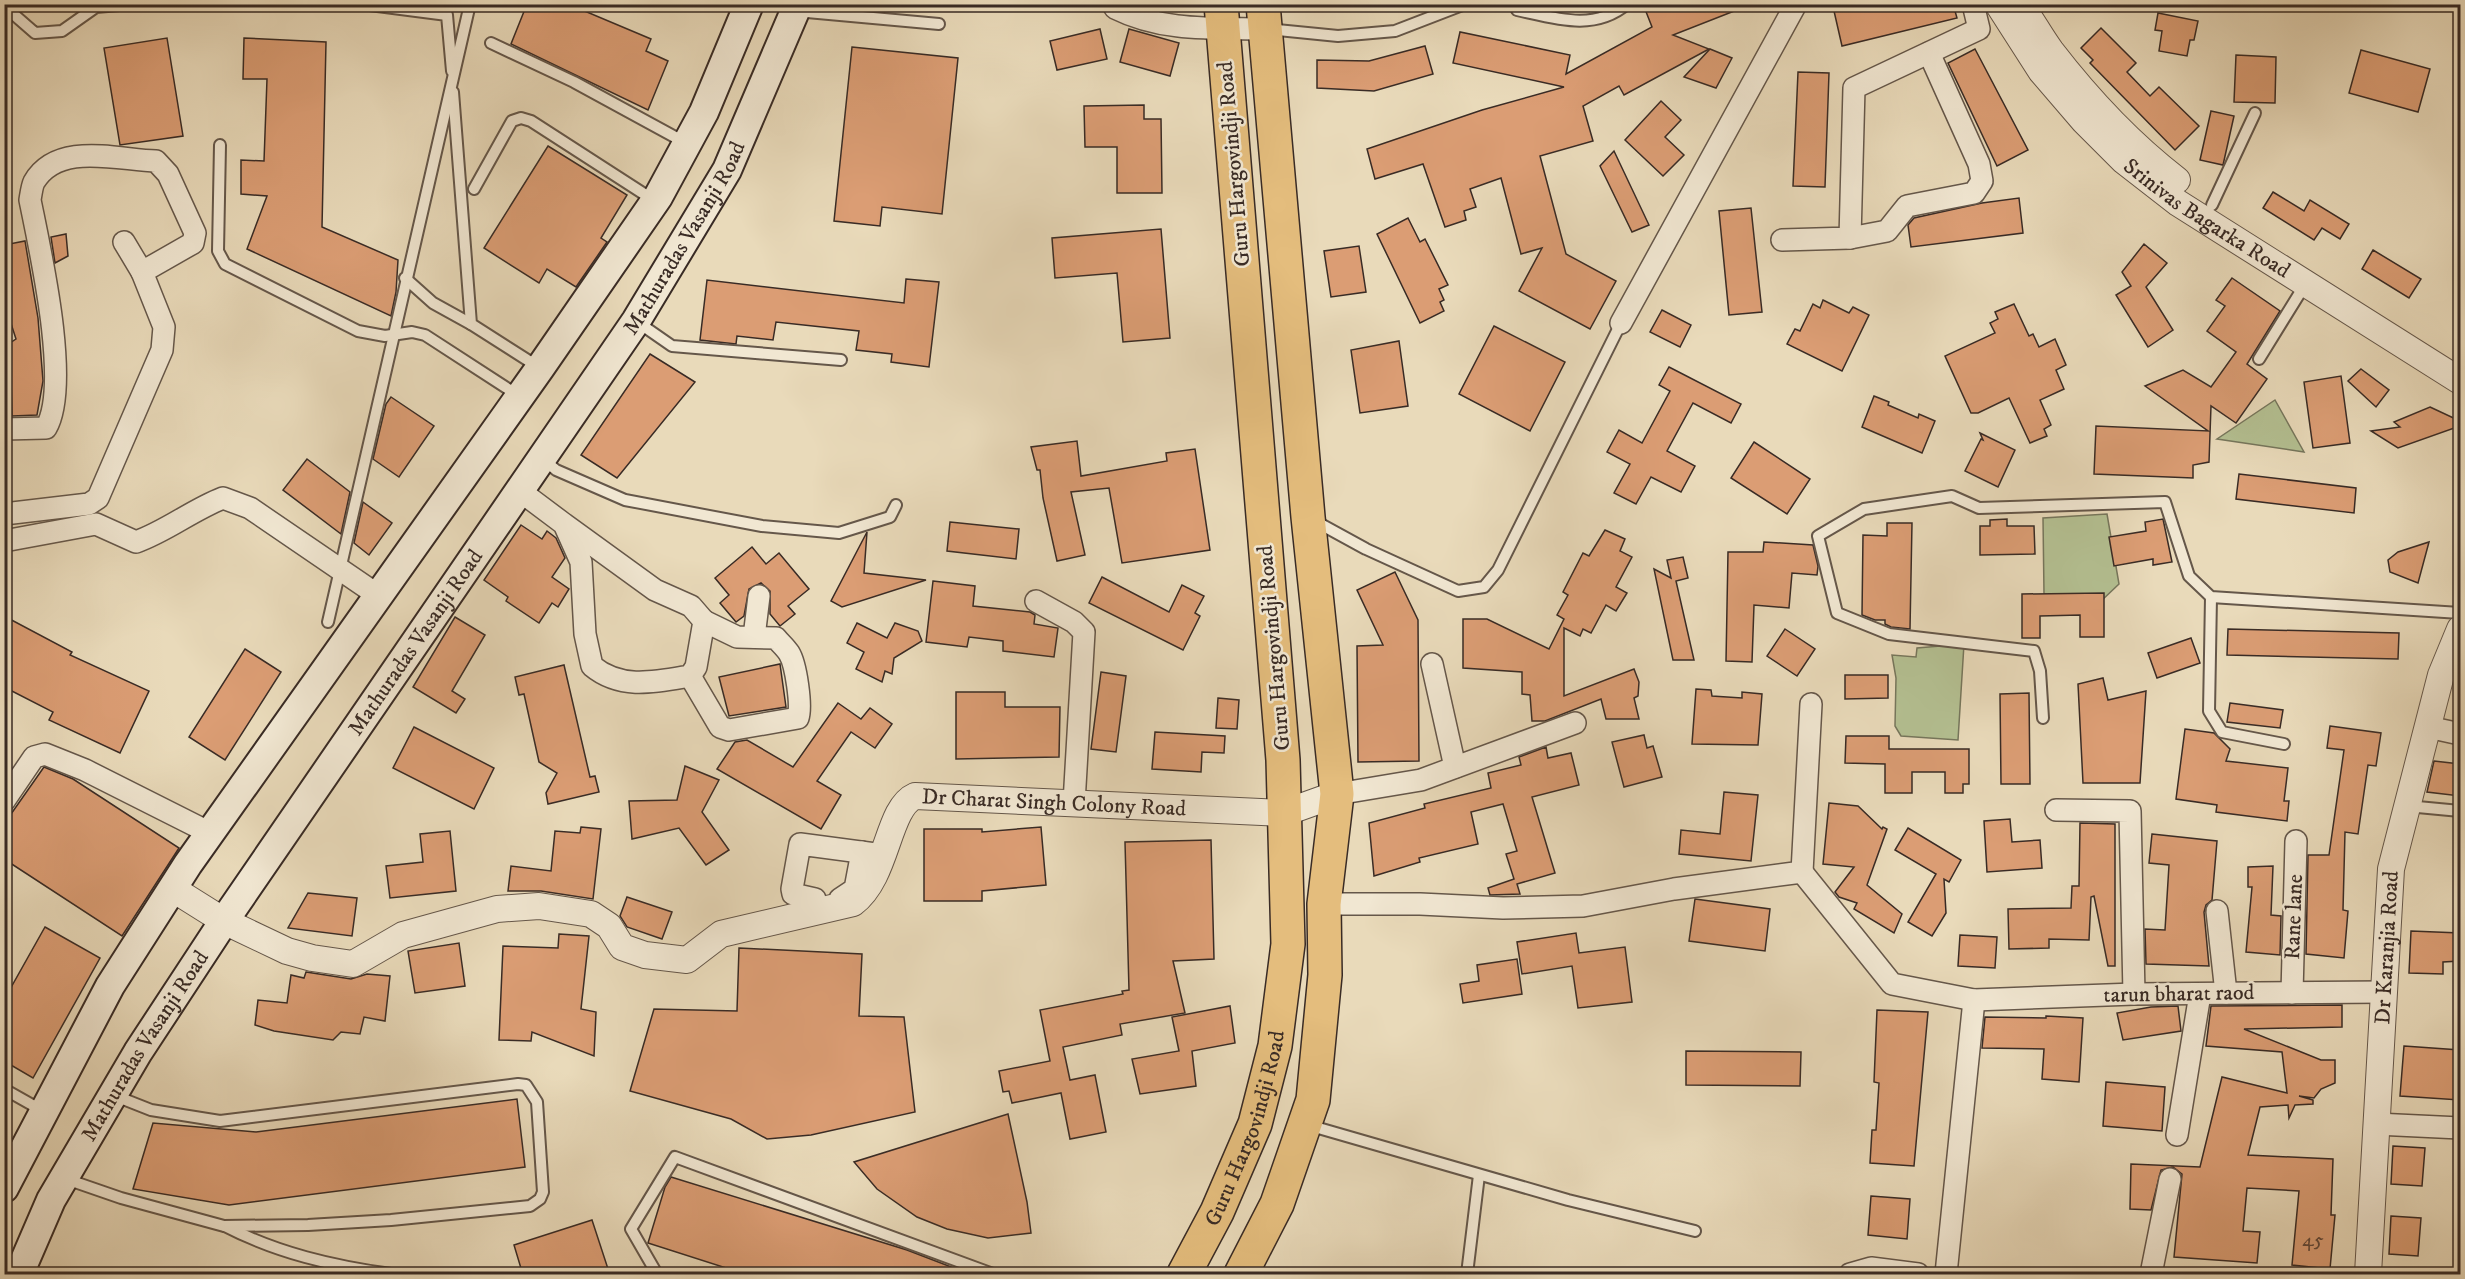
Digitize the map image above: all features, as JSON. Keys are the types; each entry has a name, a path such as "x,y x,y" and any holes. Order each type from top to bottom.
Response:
{"main road":[{"name":"Mathuradas Vasanji Road","path":"4,1188 110,986 173,889 210,833 520,397 655,201 704,112 749,4"},
{"name":"Mathuradas Vasanji Road","path":"19,1275 51,1200 112,1095 224,921 636,321 727,170 797,8"},
{"name":"Guru Hargovindji Road","path":"1184,1275 1217,1212 1256,1124 1275,1046 1288,944 1281,736 1222,16"},
{"name":"Guru Hargovindji Road","path":"1241,1275 1277,1204 1313,1100 1325,975 1324,904 1337,794 1308,517 1264,17"}],"street":[{"path":"1113,4 1115,8 1138,20 1184,29 1222,16 1264,17"},
{"path":"1622,323 1796,4"},
{"path":"1850,238 1854,88 1979,29 1973,4"},
{"name":"Srinivas Bagarka Road","path":"1998,4 2041,71 2084,121 2124,160 2182,196 2306,283 2460,381"},
{"path":"2020,4 2049,49 2112,123 2182,196 2212,205 2460,361"},
{"path":"1782,240 1850,238 1887,231 1907,206 1974,193 1982,180 1979,164 1929,53"},
{"path":"4,429 46,428 53,416 54,334 30,200 34,182 56,161 84,156 156,161 168,174 195,233 193,243 142,272"},
{"path":"4,514 89,504 98,498 162,350 165,327 142,272 124,242"},
{"path":"520,491 655,591 691,606 704,621 737,637 776,638 788,651 792,660 801,710 798,718 729,730 720,727 690,676"},
{"path":"4,541 96,524 136,542 156,535 202,506 223,498 250,508 379,596"},
{"path":"564,524 581,562 585,634 592,666 615,681 658,681 690,676 696,667 704,621"},
{"path":"754,637 759,596"},
{"path":"1036,601 1074,622 1084,632 1074,803"},
{"name":"Dr Karanjia Road","path":"2368,1275 2391,869 2441,675 2460,629"},
{"path":"1432,664 1455,767"},
{"path":"1324,904 1420,904 1503,908 1583,906 1674,889 1802,872 1811,704"},
{"name":"Dr Charat Singh Colony Road","path":"173,889 224,921 286,951 312,958 353,963 403,935 497,909 539,906 591,914 609,926 622,947 645,955 687,960 721,934 814,905 852,903 863,895 877,874 872,854 900,811 909,799 915,796 1284,813 1337,794 1421,780 1575,723"},
{"path":"2428,727 2460,734"},
{"path":"4,801 34,757 45,754 85,770 210,833"},
{"path":"2056,810 2130,811 2134,994"},
{"name":"Rane lane","path":"2292,993 2296,841"},
{"path":"814,905 793,894 800,844 872,854"},
{"name":"tarun bharat raod","path":"1802,872 1892,984 1974,1000 2134,994 2384,992"},
{"path":"2217,911 2226,993"},
{"path":"2177,1135 2200,994"},
{"path":"1946,1275 1974,1000"},
{"path":"2376,1124 2460,1128"},
{"path":"2151,1275 2170,1179"},
{"path":"1850,1275 1871,1268 1918,1275"}],"lane":[{"path":"4,6 35,33 62,31 96,7 131,4"},
{"path":"362,4 407,7 447,15 471,324"},
{"path":"328,622 470,4"},
{"path":"1264,17 1338,36 1395,31 1465,4"},
{"path":"1517,10 1570,22 1594,20 1627,4"},
{"path":"797,8 939,24"},
{"path":"490,43 574,82 687,144"},
{"path":"2212,205 2255,113"},
{"path":"474,189 512,122 521,118 531,121 655,201"},
{"path":"220,145 217,235 218,251 225,264 358,331 385,336 412,332 425,336 520,397"},
{"path":"405,278 433,303 540,368"},
{"path":"2259,359 2306,283"},
{"path":"636,321 672,346 841,360"},
{"path":"1308,517 1366,549 1458,591 1484,587 1498,570 1622,323"},
{"path":"543,458 556,470 626,500 762,526 839,533 890,517 896,505"},
{"path":"2043,718 2040,671 2034,651 1889,634 1837,612 1818,537 1864,509 1952,496 1979,508 2165,501 2189,576 2211,597 2460,613"},
{"path":"2211,597 2209,711 2222,732 2284,744"},
{"path":"2407,806 2460,811"},
{"path":"112,1095 151,1110 220,1121 518,1084 526,1085 534,1093 537,1102 543,1192 536,1203 391,1220 308,1225 224,1226"},
{"path":"4,1089 44,1111"},
{"path":"1304,1124 1568,1200 1695,1231"},
{"path":"657,1275 631,1229 675,1157 993,1275"},
{"path":"1467,1275 1479,1174"},
{"path":"64,1178 121,1198 224,1226 261,1245 391,1275"}],"green space":[{"path":"2275,400 2304,452 2217,439"},
{"path":"2107,514 2119,584 2099,603 2044,594 2043,518"},
{"path":"1964,644 1958,740 1901,736 1895,726 1896,678 1892,655 1916,657 1917,648"}],"building":[{"path":"527,4 568,4 651,39 646,51 668,61 648,110 511,44"},
{"path":"1643,4 1747,6 1673,35 1709,49 1624,95 1619,86 1583,106 1593,141 1540,156 1566,254 1616,281 1590,329 1519,291 1542,248 1521,254 1501,178 1470,189 1476,207 1464,211 1466,220 1445,227 1423,164 1375,179 1367,149 1482,110 1564,87 1453,63 1460,32 1570,55 1566,74 1652,27"},
{"path":"1863,4 1953,4 1957,18 1842,46 1834,11"},
{"path":"2158,13 2198,21 2194,40 2190,40 2187,56 2159,51 2162,31 2155,30"},
{"path":"2101,28 2136,63 2127,72 2150,96 2159,87 2199,126 2175,150 2090,63 2093,60 2081,48"},
{"path":"1100,29 1107,59 1057,70 1050,41"},
{"path":"1129,29 1179,43 1170,76 1120,62"},
{"path":"167,38 183,136 120,145 104,48"},
{"path":"244,38 326,42 322,227 398,260 396,292 391,316 247,249 267,196 241,194 241,160 264,161 267,79 243,79"},
{"path":"1425,46 1433,74 1374,91 1317,88 1317,60 1369,61"},
{"path":"852,47 958,58 942,214 882,207 880,226 834,221"},
{"path":"1710,49 1732,58 1716,88 1684,77"},
{"path":"1975,49 2028,150 1997,166 1948,63"},
{"path":"2361,50 2430,69 2418,112 2349,93"},
{"path":"2236,55 2276,57 2275,103 2234,102"},
{"path":"1798,72 1829,73 1825,187 1793,186"},
{"path":"1661,101 1681,120 1665,137 1684,155 1663,176 1625,140"},
{"path":"1144,105 1144,119 1161,119 1162,193 1117,193 1117,147 1085,147 1084,106"},
{"path":"2211,111 2234,116 2223,165 2200,160"},
{"path":"548,146 627,195 601,238 607,242 576,287 547,269 539,283 484,248"},
{"path":"1614,151 1649,225 1632,232 1600,166"},
{"path":"2273,192 2304,211 2310,200 2349,224 2340,239 2322,228 2314,240 2263,208"},
{"path":"2019,198 2023,233 1911,247 1908,225 1914,218 1982,203"},
{"path":"1751,208 1762,312 1729,315 1719,211"},
{"path":"1408,218 1420,242 1425,239 1448,285 1439,289 1444,300 1440,302 1444,311 1420,323 1377,234"},
{"path":"1161,229 1170,338 1123,342 1117,273 1055,278 1052,238"},
{"path":"66,234 68,256 55,263 51,237"},
{"path":"25,241 38,318 43,381 37,415 12,416 10,343 16,339 4,302 4,245"},
{"path":"2144,244 2167,263 2146,287 2173,330 2148,347 2116,295 2131,286 2122,272"},
{"path":"1359,246 1366,292 1331,297 1324,251"},
{"path":"2373,250 2421,279 2409,298 2362,269"},
{"path":"2232,278 2280,311 2247,364 2267,379 2236,423 2211,406 2209,462 2193,465 2193,478 2094,474 2096,426 2208,431 2145,386 2183,370 2211,387 2236,352 2207,331 2225,306 2216,300"},
{"path":"906,279 939,282 929,367 891,362 892,354 856,350 859,331 776,322 773,340 737,336 736,344 700,340 707,280 904,303"},
{"path":"1823,300 1849,313 1853,307 1869,315 1842,371 1787,344 1795,329 1800,331 1813,304 1820,308"},
{"path":"2014,304 2029,336 2033,334 2039,347 2055,339 2066,365 2056,370 2064,389 2040,400 2051,425 2044,429 2047,436 2030,443 2009,398 1978,413 1971,413 1945,356 1995,333 1990,323 1998,319 1995,312"},
{"path":"1662,310 1691,325 1680,347 1650,332"},
{"path":"1494,326 1565,362 1530,431 1459,394"},
{"path":"1399,341 1408,406 1360,413 1351,350"},
{"path":"650,354 695,382 617,478 581,455"},
{"path":"1669,367 1741,404 1731,423 1693,403 1667,451 1695,466 1681,492 1651,477 1636,504 1614,493 1630,464 1607,452 1619,430 1642,443 1670,391 1659,385"},
{"path":"2361,369 2389,390 2376,407 2348,381"},
{"path":"2341,376 2350,443 2313,448 2304,382"},
{"path":"1874,396 1918,418 1919,414 1935,421 1922,453 1862,427"},
{"path":"391,397 434,426 399,477 373,459 386,404"},
{"path":"2430,407 2460,421 2460,426 2398,448 2371,431 2400,427 2394,422"},
{"path":"1980,433 2015,450 1998,487 1965,471 1981,439 1983,440"},
{"path":"1077,441 1081,476 1167,461 1166,453 1195,449 1210,550 1122,563 1109,488 1071,492 1085,555 1057,561 1043,498 1040,470 1037,470 1031,447"},
{"path":"1754,442 1810,479 1787,514 1731,478"},
{"path":"307,459 350,492 341,534 283,490"},
{"path":"2239,474 2356,488 2354,513 2236,499"},
{"path":"363,502 392,523 369,555 354,543"},
{"path":"2007,519 2007,526 2034,526 2035,554 1980,555 1980,526 1990,526 1990,520"},
{"path":"2163,519 2172,562 2153,565 2153,559 2114,566 2109,537 2146,531 2145,522"},
{"path":"950,522 1019,529 1016,559 947,551"},
{"path":"1887,523 1912,523 1910,629 1891,627 1885,624 1885,620 1875,620 1862,615 1863,535 1887,536"},
{"path":"521,525 542,539 547,531 556,538 565,558 552,577 569,589 558,607 552,603 539,623 506,601 508,597 484,580"},
{"path":"1605,530 1625,539 1620,551 1632,557 1616,587 1627,593 1616,611 1606,605 1591,633 1583,629 1580,636 1564,628 1564,696 1634,669 1639,682 1638,696 1634,698 1639,719 1606,719 1601,699 1545,721 1532,721 1530,695 1522,694 1522,672 1463,668 1463,619 1487,619 1549,649 1564,619 1557,615 1568,595 1563,592 1583,553 1589,556"},
{"path":"867,532 864,573 926,580 842,607 831,601"},
{"path":"1764,542 1813,545 1818,566 1817,575 1792,573 1789,608 1754,605 1752,662 1726,661 1728,552 1763,552"},
{"path":"2429,542 2418,583 2390,572 2388,560 2398,552"},
{"path":"752,547 766,564 779,553 809,589 788,606 795,614 780,626 770,614 770,591 761,583 749,589 744,616 736,622 720,603 729,595 715,578"},
{"path":"1683,557 1688,578 1676,581 1694,660 1673,660 1654,569 1671,578 1667,560"},
{"path":"1395,572 1418,620 1419,761 1358,762 1357,646 1383,645 1357,590"},
{"path":"1102,577 1169,612 1182,585 1204,596 1195,613 1200,616 1183,650 1089,603"},
{"path":"933,581 975,586 973,606 1030,612 1035,615 1034,624 1058,628 1054,657 1003,651 1003,641 969,637 967,647 926,642"},
{"path":"2104,593 2104,637 2080,637 2080,615 2040,616 2040,638 2022,638 2022,594"},
{"path":"4,616 72,652 70,655 149,691 120,753 49,720 53,712 4,687"},
{"path":"455,617 485,635 452,691 465,699 456,713 413,687"},
{"path":"857,623 887,638 895,623 918,631 922,641 894,658 892,674 885,671 882,682 856,669 864,652 847,643"},
{"path":"1785,629 1815,649 1797,676 1767,656"},
{"path":"2228,629 2399,633 2398,659 2227,655"},
{"path":"2191,638 2200,663 2157,678 2148,653"},
{"path":"245,649 281,672 225,760 189,737"},
{"path":"780,664 786,707 729,716 719,677"},
{"path":"564,665 590,777 595,776 599,792 548,804 546,793 557,773 539,762 524,694 519,695 515,677"},
{"path":"1101,672 1126,676 1116,752 1091,749"},
{"path":"1845,675 1888,675 1888,698 1845,699"},
{"path":"2103,678 2108,700 2146,691 2140,783 2083,783 2078,684"},
{"path":"1696,689 1711,690 1712,696 1742,698 1742,692 1762,694 1758,745 1692,744"},
{"path":"956,692 1005,692 1005,707 1060,707 1059,757 956,759"},
{"path":"2029,693 2030,784 2001,784 2000,694"},
{"path":"1218,698 1239,700 1237,729 1216,728"},
{"path":"838,703 861,719 870,708 892,724 875,748 851,732 817,781 841,795 821,829 717,769 735,742 747,740 793,767"},
{"path":"2230,703 2283,710 2280,728 2227,722"},
{"path":"2330,726 2381,733 2376,766 2368,765 2358,834 2345,832 2343,910 2348,911 2344,958 2306,954 2308,855 2329,855 2344,750 2327,748"},
{"path":"414,727 494,768 474,809 393,768"},
{"path":"2185,729 2214,733 2230,749 2226,761 2288,768 2284,801 2289,801 2287,821 2216,812 2217,805 2176,799"},
{"path":"1155,732 1225,736 1224,753 1202,752 1201,772 1152,769"},
{"path":"1644,735 1647,748 1653,746 1662,777 1624,787 1612,742"},
{"path":"1846,736 1889,736 1889,749 1969,749 1969,784 1963,784 1963,793 1945,793 1945,772 1912,772 1912,793 1885,793 1885,764 1845,763"},
{"path":"1546,747 1548,758 1571,753 1579,785 1532,797 1555,873 1517,884 1520,894 1490,895 1488,888 1514,879 1506,854 1517,851 1503,804 1471,812 1478,844 1419,858 1420,862 1374,876 1369,823 1425,808 1424,804 1491,788 1488,773 1521,765 1519,757"},
{"path":"2434,761 2460,764 2460,796 2427,792"},
{"path":"685,766 719,780 702,812 729,850 706,865 679,828 632,839 629,801 677,800"},
{"path":"44,767 73,779 179,848 122,936 4,859 4,824"},
{"path":"1724,792 1758,795 1751,861 1679,854 1681,830 1720,834"},
{"path":"1829,803 1858,806 1882,829 1883,827 1887,829 1867,885 1902,914 1894,933 1854,909 1857,903 1839,897 1835,892 1854,867 1823,864"},
{"path":"2010,819 2012,842 2040,840 2042,868 1987,872 1984,821"},
{"path":"2080,823 2115,824 2115,966 2108,966 2094,896 2091,897 2089,940 2049,939 2049,948 2009,949 2008,909 2071,908 2072,886 2079,886"},
{"path":"581,827 601,829 593,899 541,891 508,891 511,866 551,871 555,831 580,833"},
{"path":"1041,827 1046,885 982,891 982,901 924,901 924,829 982,829 982,832"},
{"path":"1908,828 1961,860 1949,882 1944,879 1946,913 1932,936 1908,922 1936,874 1895,850"},
{"path":"450,831 456,891 390,898 386,866 423,862 420,834"},
{"path":"2152,834 2217,841 2212,900 2206,905 2204,912 2209,966 2146,964 2145,929 2165,930 2169,865 2149,863"},
{"path":"1211,840 1214,959 1173,961 1185,1013 1120,1024 1122,1035 1063,1047 1070,1080 1095,1075 1106,1132 1070,1139 1061,1093 1012,1103 1009,1091 1003,1092 999,1071 1050,1061 1040,1010 1123,994 1122,991 1129,990 1125,842"},
{"path":"2273,866 2271,915 2281,916 2280,955 2246,952 2252,887 2248,887 2248,867"},
{"path":"308,893 357,898 352,936 288,928"},
{"path":"627,897 672,912 662,939 627,927 620,916"},
{"path":"1695,899 1770,909 1765,951 1689,941"},
{"path":"45,927 100,958 33,1078 4,1061 4,1000"},
{"path":"2411,931 2460,933 2460,961 2443,962 2443,974 2409,973"},
{"path":"1576,933 1579,953 1625,947 1632,1002 1578,1008 1572,966 1522,974 1517,942"},
{"path":"559,934 589,936 581,1009 596,1012 594,1056 532,1032 531,1041 499,1040 503,946 558,948"},
{"path":"1960,935 1997,937 1995,968 1958,966"},
{"path":"459,943 465,986 415,993 408,951"},
{"path":"739,948 862,954 859,1016 904,1017 915,1112 811,1135 767,1139 731,1119 630,1091 654,1009 737,1011"},
{"path":"1517,959 1522,994 1463,1003 1460,984 1479,981 1477,965"},
{"path":"306,972 351,979 367,974 390,976 385,1021 364,1017 360,1034 341,1032 333,1040 274,1031 255,1025 258,1000 287,1003 291,975 304,978"},
{"path":"2342,1005 2342,1027 2244,1029 2321,1060 2335,1060 2335,1083 2321,1089 2314,1098 2299,1096 2313,1100 2313,1104 2295,1105 2289,1118 2288,1105 2260,1107 2248,1155 2333,1159 2331,1215 2335,1215 2330,1269 2292,1265 2299,1191 2247,1188 2243,1231 2260,1232 2257,1263 2174,1257 2182,1174 2173,1167 2161,1170 2151,1210 2130,1209 2131,1164 2200,1167 2222,1077 2287,1093 2282,1052 2206,1046 2211,1006"},
{"path":"1230,1006 1235,1043 1192,1051 1196,1086 1140,1094 1132,1059 1179,1051 1172,1017"},
{"path":"2178,1006 2181,1031 2123,1040 2117,1013 2151,1007"},
{"path":"1877,1010 1928,1012 1914,1166 1870,1163 1872,1130 1876,1130 1879,1083 1874,1082"},
{"path":"2046,1016 2083,1018 2079,1082 2042,1079 2044,1049 1982,1048 1985,1017 2046,1018"},
{"path":"2404,1046 2460,1050 2460,1100 2400,1096"},
{"path":"1686,1051 1801,1052 1800,1086 1686,1085"},
{"path":"2106,1082 2165,1087 2162,1131 2103,1126"},
{"path":"517,1099 525,1167 229,1205 133,1189 153,1123 256,1132"},
{"path":"1008,1114 1027,1202 1031,1233 988,1238 947,1229 917,1217 877,1189 854,1162"},
{"path":"2393,1146 2425,1148 2422,1186 2391,1184"},
{"path":"671,1177 907,1250 972,1275 748,1275 648,1243 665,1187"},
{"path":"1871,1196 1910,1199 1907,1239 1868,1235"},
{"path":"2391,1216 2421,1218 2418,1256 2389,1254"},
{"path":"592,1220 610,1275 523,1275 514,1245"}]}
